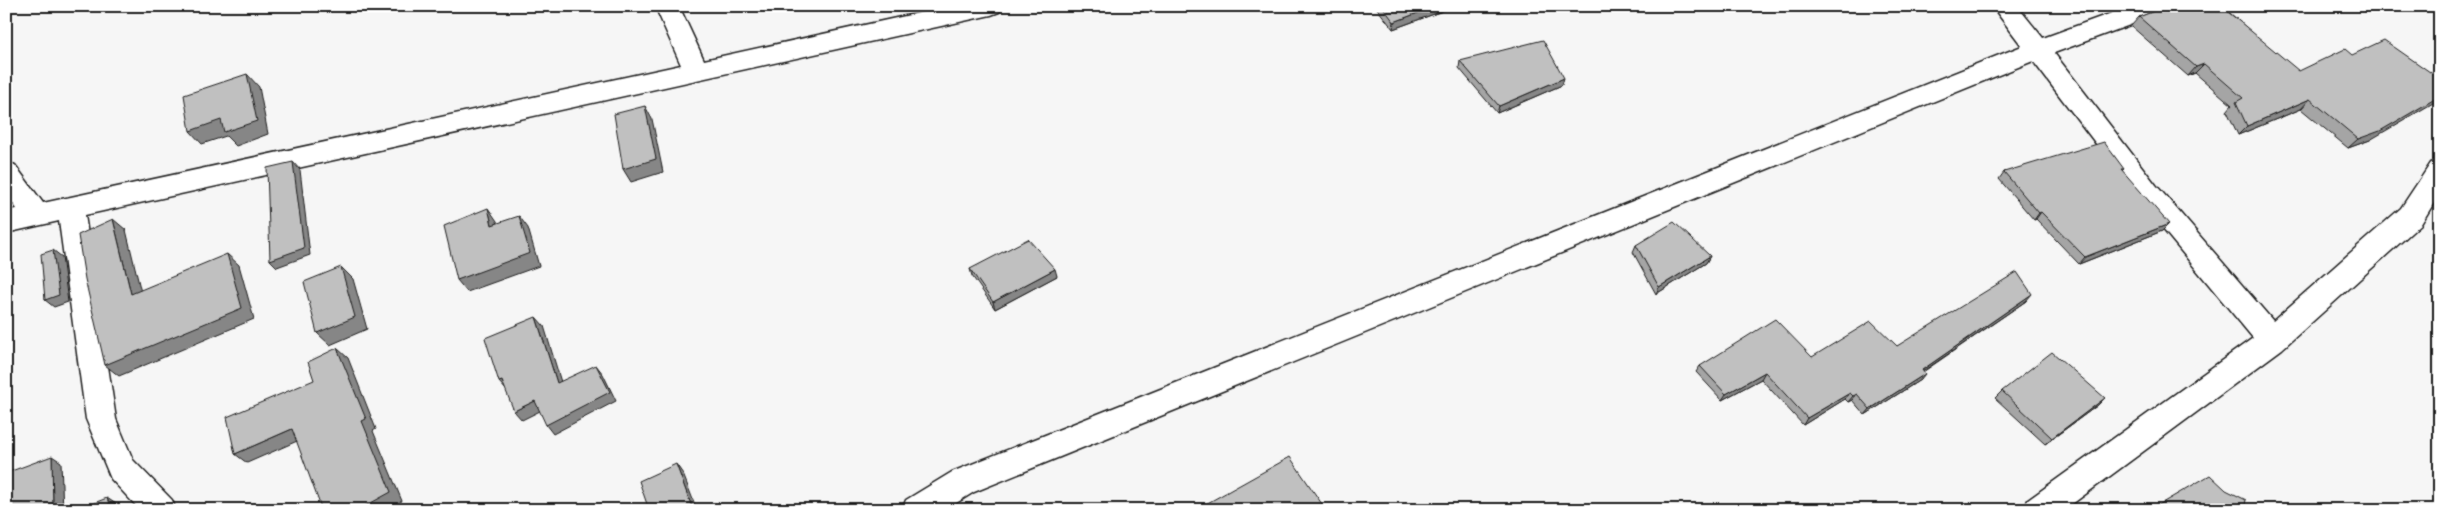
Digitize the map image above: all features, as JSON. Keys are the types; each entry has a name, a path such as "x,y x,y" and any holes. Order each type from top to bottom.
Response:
{"street":[{"path":"668,6 696,70"},
{"path":"6,222 990,6"},
{"path":"2004,6 2147,192 2272,340"},
{"path":"917,510 962,482 2038,49 2157,6"},
{"path":"2039,510 2272,340 2411,216 2440,170"},
{"path":"6,172 37,216"},
{"path":"71,209 101,419 122,469 161,510"}],"building":[{"path":"1382,6 1436,6 1394,22"},
{"path":"2167,6 2225,6 2230,11 2228,12 2299,71 2345,49 2352,55 2384,40 2440,79 2440,96 2380,131 2358,139 2310,99 2247,126 2236,102 2243,98 2204,64 2196,67 2139,17"},
{"path":"1543,40 1564,78 1499,106 1460,61"},
{"path":"247,74 257,121 224,132 221,120 190,131 184,95"},
{"path":"645,106 656,159 623,169 614,114"},
{"path":"2104,142 2124,169 2121,169 2169,224 2085,257 2041,212 2039,213 2004,172"},
{"path":"293,162 304,248 270,260 267,168"},
{"path":"488,208 492,225 519,216 530,253 457,280 444,226"},
{"path":"113,219 131,294 227,254 242,308 105,365 85,279 78,235"},
{"path":"1674,222 1710,256 1659,287 1636,245"},
{"path":"1028,239 1055,269 993,302 970,269"},
{"path":"53,250 59,295 45,300 41,254"},
{"path":"341,267 355,317 317,333 304,282"},
{"path":"2017,272 2032,294 1922,370 1925,374 1870,409 1857,394 1853,396 1850,393 1807,418 1765,372 1726,394 1700,366 1775,319 1812,357 1871,321 1897,346"},
{"path":"536,317 557,383 596,365 610,392 546,425 535,401 514,411 502,381 499,382 485,338"},
{"path":"337,348 366,419 362,421 391,492 358,510 322,510 292,429 235,454 227,417 314,380 308,362"},
{"path":"2052,352 2105,398 2052,438 2002,391"},
{"path":"52,456 53,510 6,510 6,473"},
{"path":"1290,457 1326,510 1207,510 1204,505"},
{"path":"676,464 693,510 649,510 639,481"},
{"path":"2210,475 2226,490 2246,500 2244,510 2150,510"},
{"path":"107,498 111,510 76,510"}]}
